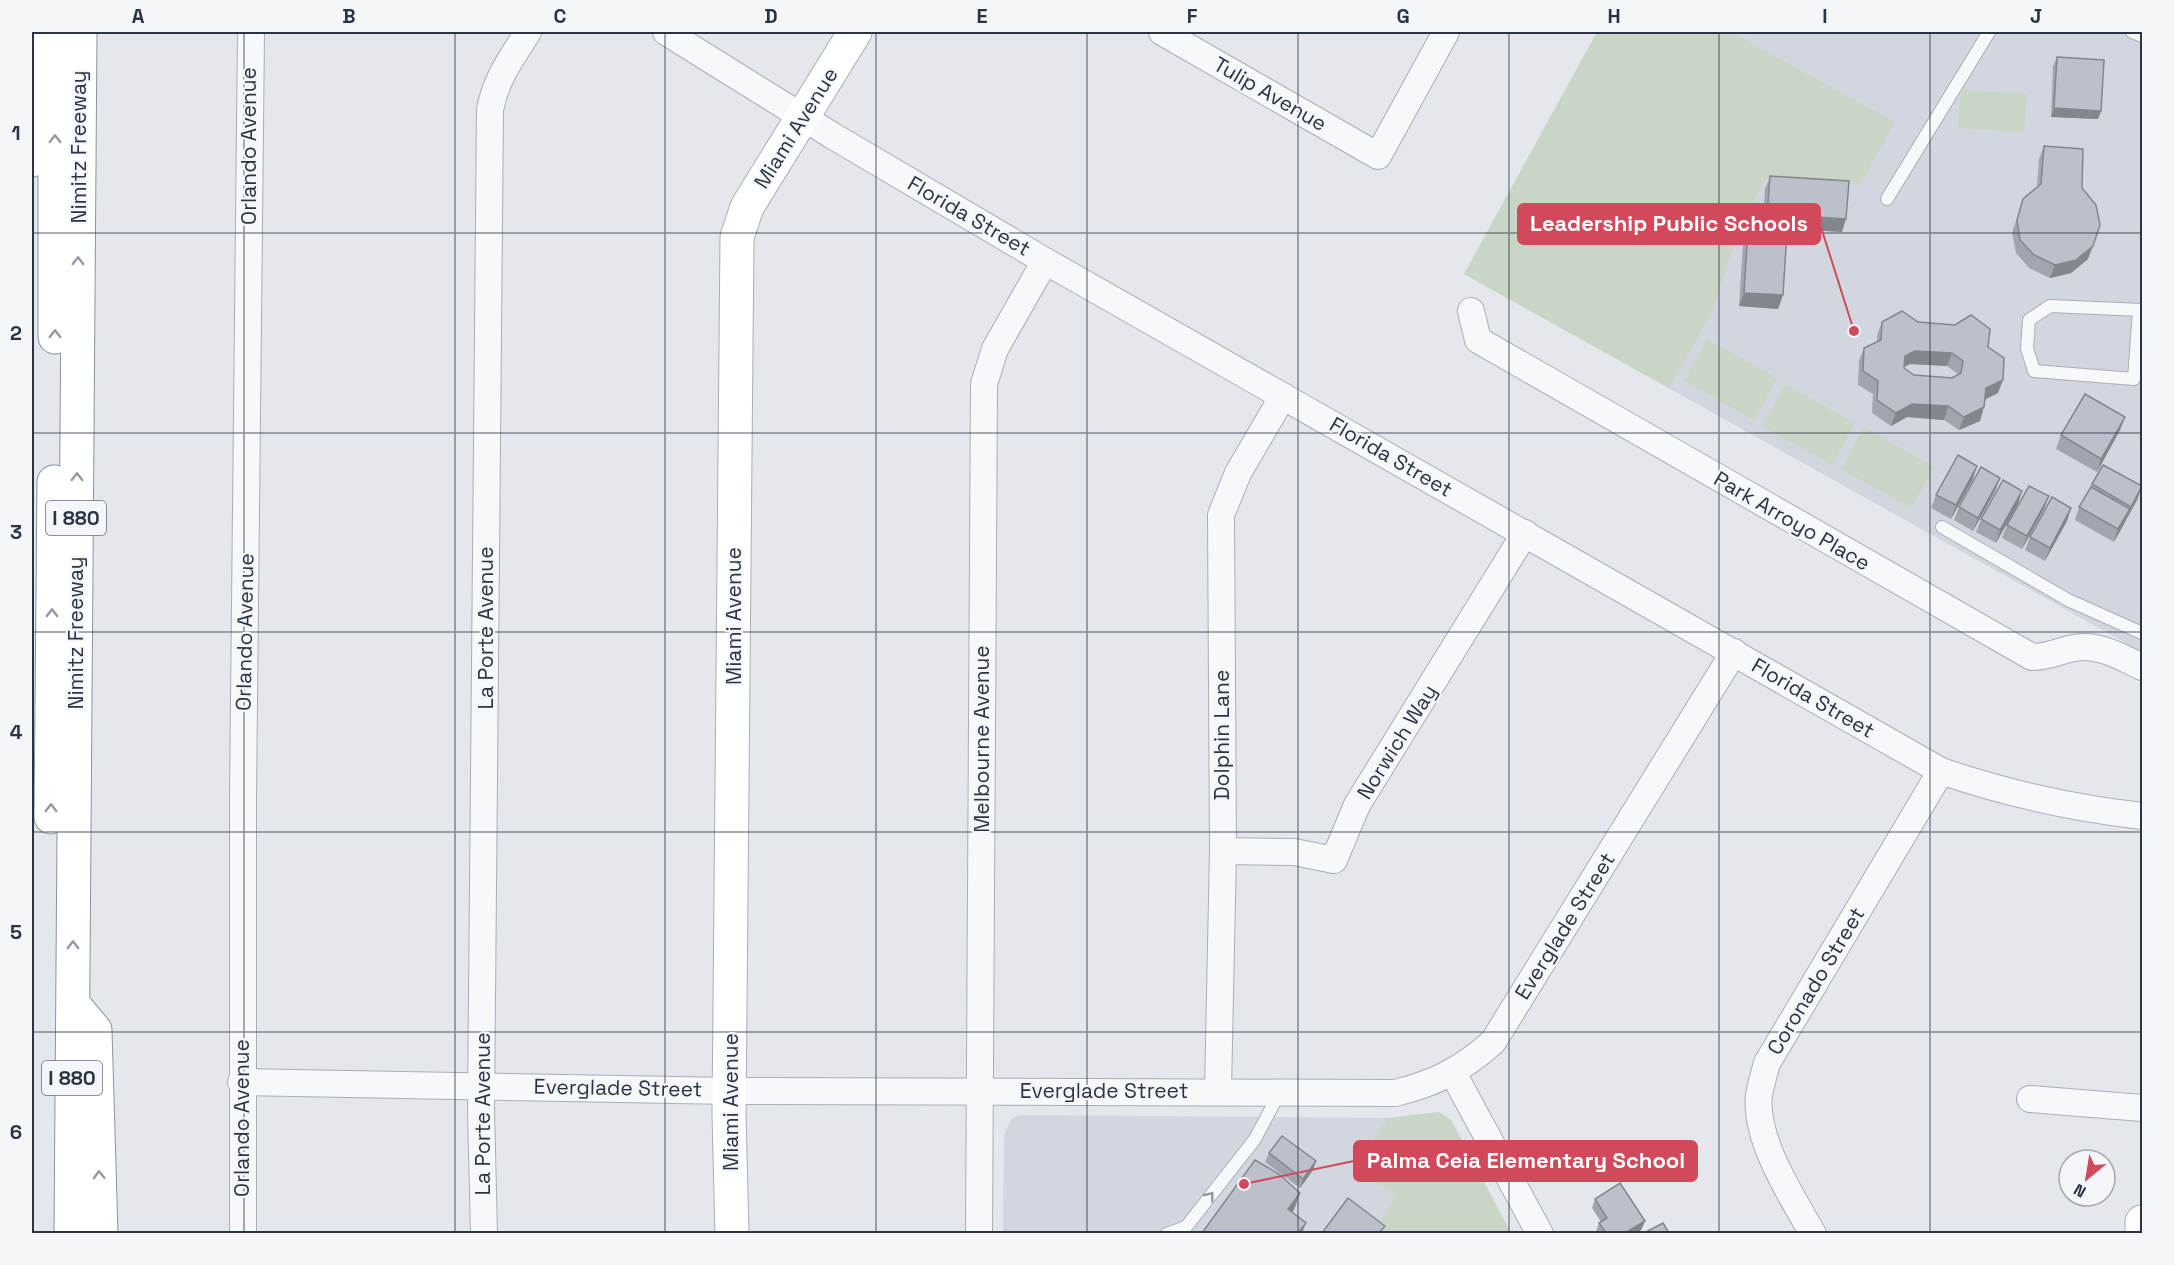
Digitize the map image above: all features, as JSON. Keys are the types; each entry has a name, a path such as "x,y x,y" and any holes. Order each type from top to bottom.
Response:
{"main road":[{"path":"32,32 32,160"},
{"name":"I 880","path":"55,32 50,1126 72,1153"},
{"name":"Nimitz Freeway","path":"71,1233 80,32"},
{"name":"Miami Avenue","path":"732,1233 730,1091 737,237 747,207 855,32"},
{"path":"73,1004 95,1030 101,1233"},
{"path":"2142,1222 2142,1233"}],"street":[{"name":"Orlando Avenue","path":"243,1233 241,1082 251,32"},
{"name":"La Porte Avenue","path":"484,1233 482,1086 490,110 493,93 503,70 528,32"},
{"name":"Florida Street","path":"666,32 803,117 1045,261 1941,771 2001,792 2046,802 2142,816"},
{"name":"Tulip Avenue","path":"1162,32 1378,156 1446,32"},
{"name":"Melbourne Avenue","path":"979,1233 982,1090 984,384 994,349 1045,261"},
{"name":"Park Arroyo Place","path":"1471,310 1478,340 2032,657 2049,657 2072,648 2092,646 2142,667"},
{"name":"Dolphin Lane","path":"1218,1091 1223,851 1221,515 1238,473 1283,396"},
{"name":"Norwich Way","path":"1223,851 1294,852 1334,860 1357,805 1525,533"},
{"name":"Everglade Street","path":"241,1082 730,1091 1395,1093 1427,1086 1453,1073 1493,1042 1734,652"},
{"name":"Coronado Street","path":"1813,1233 1786,1186 1762,1129 1759,1097 1767,1063 1941,771"},
{"path":"1453,1073 1540,1233"},
{"path":"2030,1099 2142,1108"}],"lane":[{"path":"1887,199 1989,32"},
{"path":"2132,32 2142,36"},
{"path":"2050,306 2141,310 2134,379 2034,371 2027,348 2029,321 2050,306"},
{"path":"1942,527 2068,600 2142,633"},
{"path":"1167,1233 1186,1227 1255,1139 1280,1092"}],"shaded area":[{"path":"1597,32 2142,32 2142,652 1464,274"},
{"path":"1439,1112 1451,1120 1511,1233 1003,1234 1004,1135 1011,1119 1018,1115 1389,1118"}],"green space":[{"path":"1597,32 1731,32 1895,122 1860,184 1765,179 1739,230 1712,312 1669,388 1464,274"},
{"path":"1961,90 2027,94 2024,132 1958,128"},
{"path":"1707,339 1777,378 1754,420 1684,381"},
{"path":"1785,384 1855,423 1832,465 1762,426"},
{"path":"1864,427 1934,467 1911,508 1841,469"},
{"path":"1439,1112 1451,1120 1511,1233 1387,1233 1377,1225 1396,1197 1353,1165 1389,1118"}],"building":[{"path":"2057,57 2104,60 2101,111 2054,108"},
{"path":"2044,146 2083,149 2082,188 2096,205 2100,225 2093,246 2076,260 2055,265 2034,255 2020,240 2017,220 2023,199 2041,184"},
{"path":"1770,176 1849,181 1846,219 1788,215 1783,295 1744,293 1749,214 1767,216"},
{"path":"1902,311 1918,322 1955,325 1971,315 1990,329 1988,347 2004,358 2003,380 1986,388 1984,407 1964,417 1948,406 1912,404 1896,413 1877,400 1878,381 1863,371 1864,348 1881,340 1882,322","holes":["1915,351 1952,353 1963,361 1961,373 1952,378 1914,375 1904,368 1905,356"]},
{"path":"2085,394 2125,417 2101,459 2061,435"},
{"path":"1958,455 1977,466 1956,505 1936,495"},
{"path":"2103,465 2142,486 2131,507 2092,484"},
{"path":"1981,467 2000,478 1978,518 1959,507"},
{"path":"2003,480 2022,491 2000,530 1981,519"},
{"path":"2029,486 2049,496 2027,536 2007,525"},
{"path":"2091,487 2130,509 2118,529 2079,507"},
{"path":"2052,497 2071,508 2050,548 2030,537"},
{"path":"1282,1136 1316,1161 1303,1179 1269,1153"},
{"path":"1255,1160 1279,1174 1300,1193 1288,1209 1306,1223 1298,1233 1202,1233"},
{"path":"1620,1183 1645,1221 1625,1233 1606,1233 1599,1223 1607,1218 1595,1199"},
{"path":"1348,1198 1385,1226 1379,1233 1322,1233"},
{"path":"1663,1223 1669,1233 1644,1233"}],"place":[{"name":"Leadership Public Schools","path":"1854,331"},
{"name":"Palma Ceia Elementary School","path":"1244,1184"}]}
